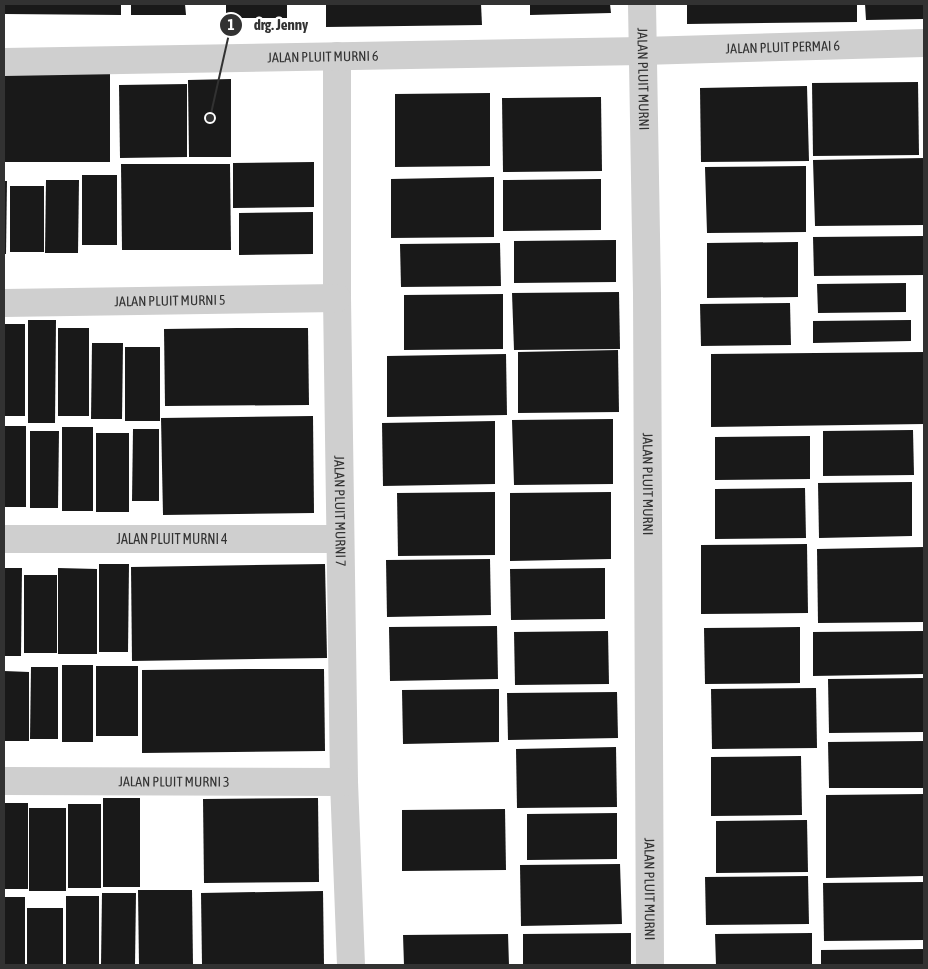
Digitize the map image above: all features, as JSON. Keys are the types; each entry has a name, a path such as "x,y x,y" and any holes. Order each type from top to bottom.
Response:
{"street":[{"name":"JALAN PLUIT MURNI","path":"642,4 647,302 650,965"},
{"name":"JALAN PLUIT PERMAI 6","path":"642,50 924,44"},
{"name":"JALAN PLUIT MURNI 6","path":"4,62 642,50"},
{"name":"JALAN PLUIT MURNI 7","path":"337,56 340,539 344,782 351,965"},
{"name":"JALAN PLUIT MURNI 5","path":"4,303 338,298"},
{"name":"JALAN PLUIT MURNI 4","path":"4,538 340,539"},
{"name":"JALAN PLUIT MURNI 3","path":"4,781 344,782"}],"building":[{"path":"4,4 121,4 121,15 4,14"},
{"path":"131,4 185,4 186,15 131,15"},
{"path":"226,4 287,4 287,18 226,18"},
{"path":"326,4 481,4 482,25 326,27"},
{"path":"530,4 610,4 611,13 530,15"},
{"path":"687,4 857,4 857,22 687,24"},
{"path":"865,4 924,4 924,19 866,20"},
{"path":"4,73 110,73 110,162 4,162"},
{"path":"231,79 231,157 189,157 188,80"},
{"path":"918,82 919,155 813,156 812,83"},
{"path":"187,84 187,157 120,158 119,85"},
{"path":"807,86 809,161 701,162 700,88"},
{"path":"490,93 490,166 395,167 395,94"},
{"path":"601,97 602,171 503,172 502,98"},
{"path":"924,158 924,225 815,226 813,160"},
{"path":"314,162 314,207 233,208 233,163"},
{"path":"121,164 230,164 231,250 122,250"},
{"path":"806,166 806,232 707,233 705,167"},
{"path":"82,175 117,175 117,245 82,245"},
{"path":"494,177 494,237 391,238 391,179"},
{"path":"601,179 601,230 503,231 503,180"},
{"path":"46,180 79,180 78,253 45,253"},
{"path":"4,181 7,181 6,254 4,254"},
{"path":"10,186 44,186 44,252 10,252"},
{"path":"313,212 313,254 239,255 239,213"},
{"path":"924,236 924,275 814,276 813,237"},
{"path":"616,240 616,282 514,283 514,241"},
{"path":"798,242 798,297 707,298 707,243"},
{"path":"500,243 501,286 401,287 400,244"},
{"path":"906,283 906,312 818,313 817,284"},
{"path":"619,292 620,349 514,350 512,293"},
{"path":"503,294 503,349 404,350 404,295"},
{"path":"790,303 791,345 701,346 700,304"},
{"path":"28,320 56,320 55,423 28,423"},
{"path":"911,320 911,341 813,343 813,321"},
{"path":"4,324 25,324 25,416 4,416"},
{"path":"58,328 89,328 89,416 58,416"},
{"path":"308,328 309,405 165,406 164,329"},
{"path":"92,343 123,343 122,419 91,419"},
{"path":"125,347 160,347 160,421 125,421"},
{"path":"618,350 619,412 518,413 518,352"},
{"path":"924,352 924,424 711,427 711,354"},
{"path":"506,354 507,415 387,417 387,356"},
{"path":"313,416 314,513 163,515 161,418"},
{"path":"613,419 613,484 514,485 512,420"},
{"path":"495,421 495,484 383,486 382,423"},
{"path":"4,426 26,426 26,507 4,507"},
{"path":"62,427 93,427 93,511 62,511"},
{"path":"133,429 159,429 159,501 132,501"},
{"path":"913,430 914,475 823,476 823,431"},
{"path":"30,431 59,431 58,508 30,508"},
{"path":"96,433 129,433 129,512 96,512"},
{"path":"810,436 810,479 715,480 715,437"},
{"path":"912,482 912,536 819,538 818,483"},
{"path":"805,488 806,538 715,539 715,489"},
{"path":"495,492 495,555 398,556 397,493"},
{"path":"611,492 611,559 510,561 510,493"},
{"path":"807,544 808,613 701,614 701,545"},
{"path":"924,547 924,622 818,623 817,549"},
{"path":"490,559 491,615 387,617 386,560"},
{"path":"99,564 129,564 128,652 99,652"},
{"path":"325,564 327,658 132,661 131,567"},
{"path":"4,568 22,568 21,656 4,656"},
{"path":"58,568 97,569 97,654 58,654"},
{"path":"605,568 605,619 511,620 510,569"},
{"path":"24,575 57,575 57,653 24,653"},
{"path":"497,626 498,679 390,681 389,627"},
{"path":"800,627 800,683 705,684 704,628"},
{"path":"608,631 609,684 515,685 514,632"},
{"path":"924,631 924,674 813,676 813,632"},
{"path":"62,665 93,665 93,742 62,742"},
{"path":"96,666 138,666 138,736 96,736"},
{"path":"31,667 58,667 58,739 30,739"},
{"path":"324,669 325,751 142,753 142,670"},
{"path":"4,671 29,672 29,741 4,741"},
{"path":"924,678 924,732 829,733 828,679"},
{"path":"816,688 817,748 712,749 711,689"},
{"path":"499,689 499,742 403,744 402,690"},
{"path":"617,692 618,738 508,740 507,693"},
{"path":"924,741 924,788 829,788 828,742"},
{"path":"616,747 617,807 517,808 516,749"},
{"path":"801,756 802,815 711,816 711,757"},
{"path":"924,794 924,876 826,878 826,795"},
{"path":"103,798 140,798 140,887 103,887"},
{"path":"318,798 319,882 204,883 203,799"},
{"path":"4,803 28,803 28,889 4,889"},
{"path":"68,804 101,804 101,888 68,888"},
{"path":"29,808 66,808 66,891 29,891"},
{"path":"505,809 506,870 402,871 402,810"},
{"path":"617,813 617,859 527,860 527,814"},
{"path":"807,820 808,872 716,873 716,821"},
{"path":"620,864 622,924 521,926 520,865"},
{"path":"808,876 809,924 706,925 705,877"},
{"path":"924,882 924,940 824,941 823,883"},
{"path":"138,890 192,890 193,965 139,965"},
{"path":"323,891 324,965 202,965 201,893"},
{"path":"102,893 136,893 135,965 101,965"},
{"path":"66,896 99,896 99,965 66,965"},
{"path":"4,897 25,897 25,965 4,965"},
{"path":"27,908 63,908 63,965 27,965"},
{"path":"631,933 631,965 523,965 523,934"},
{"path":"812,933 812,965 716,965 715,934"},
{"path":"508,934 509,965 404,965 403,935"},
{"path":"924,949 924,965 821,965 821,950"}],"place":[{"name":"drg. Jenny","path":"210,118"}]}
